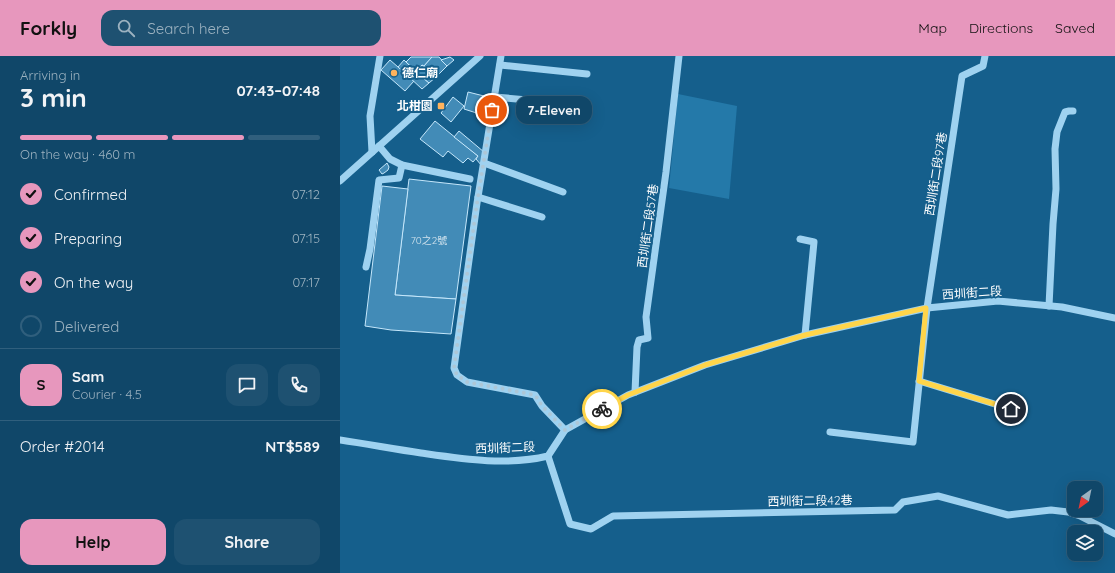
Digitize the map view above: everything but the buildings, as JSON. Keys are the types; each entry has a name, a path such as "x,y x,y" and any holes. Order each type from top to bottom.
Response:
{"street":[{"path":"372,152 370,116 380,56"},
{"path":"340,181 480,56"},
{"path":"501,56 478,197 454,368 457,375 467,382 535,395 542,406 565,430"},
{"name":"西圳街二段57巷","path":"635,392 637,347 639,340 648,338 646,317 666,172 679,56"},
{"name":"西圳街二段97巷","path":"926,308 962,76 983,66 985,56"},
{"path":"500,65 586,74"},
{"path":"495,97 560,103"},
{"path":"1049,306 1056,189 1055,149 1057,132 1065,112 1073,111"},
{"path":"379,146 390,160 402,165 470,179"},
{"path":"484,163 562,192"},
{"path":"366,267 370,249 379,180 398,178 402,165"},
{"path":"478,197 542,217"},
{"path":"800,239 814,242 805,335"},
{"name":"西圳街二段","path":"340,440 462,459 489,461 534,459 548,456 565,430 635,392 705,365 805,335 926,308 998,301 1062,307 1115,318"},
{"path":"830,432 913,442 926,308"},
{"path":"919,381 1011,409"},
{"name":"西圳街二段42巷","path":"548,456 570,524 591,529 613,516 895,510 903,502 938,496 1008,515 1051,510 1068,512 1080,516 1115,534"}],"shaded area":[{"path":"678,94 737,106 729,199 669,188"}],"way so far":[{"path":"492,110 477,203 454,368 457,375 467,382 535,395 542,406 565,430 602,409"}],"place":[{"name":"德仁廟","path":"394,73"},
{"name":"北柑園","path":"441,106"},
{"name":"7-Eleven","path":"492,110"}],"route":[{"path":"602,409 628,395 705,365 805,335 926,308 919,381 1011,409"}]}
